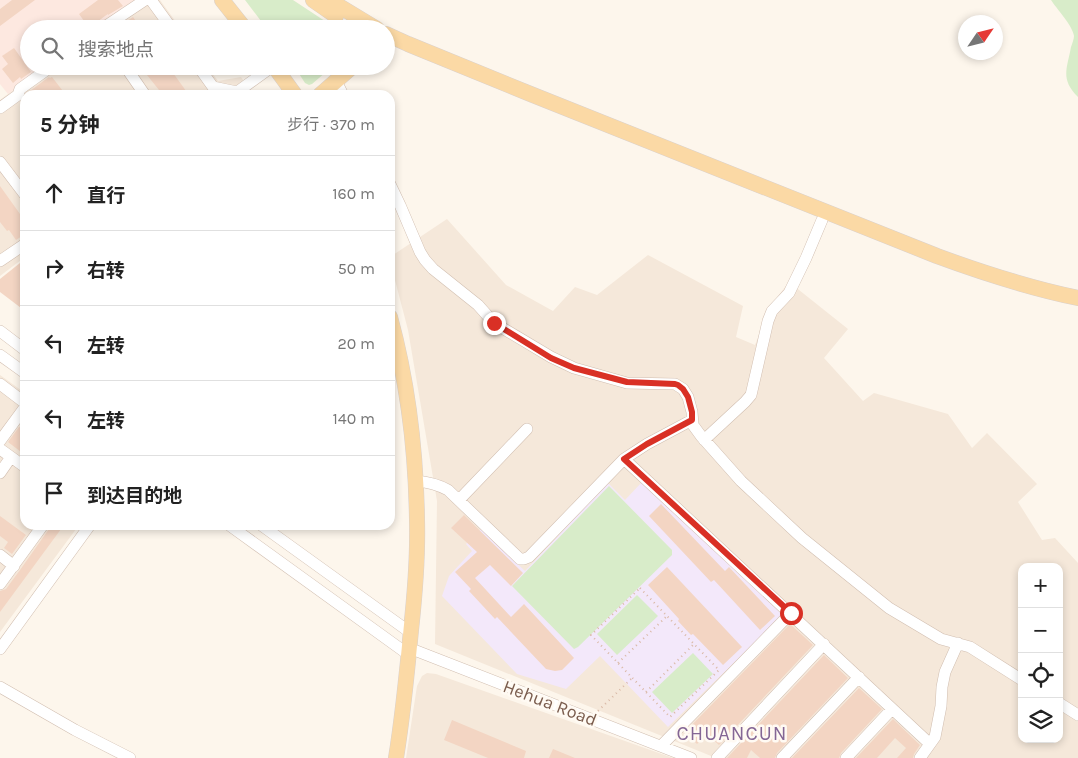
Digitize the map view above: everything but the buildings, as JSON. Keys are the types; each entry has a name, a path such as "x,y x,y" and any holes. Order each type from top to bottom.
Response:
{"main road":[{"path":"222,0 238,20"},
{"path":"313,0 344,20"},
{"path":"330,0 362,20"},
{"path":"395,43 408,44 937,256 1024,285 1078,298"},
{"path":"395,46 521,100 956,273 1030,297 1078,308"},
{"path":"281,75 291,90"},
{"path":"326,90 343,75"},
{"path":"395,334 413,441 417,521 417,549 410,645 404,706 396,758"}],"street":[{"path":"115,20 145,0"},
{"path":"151,0 165,20"},
{"path":"0,108 40,75"},
{"path":"131,75 142,90"},
{"path":"204,75 213,87 222,90"},
{"path":"241,90 261,75"},
{"path":"336,81 340,90"},
{"path":"0,162 20,188"},
{"path":"395,194 425,260 478,305 494,323 551,358 574,368 627,382 678,385 688,397 693,424 704,440 750,490 802,538 890,608 941,639 970,647 1018,677"},
{"path":"704,440 751,395 772,311 789,293 822,220"},
{"path":"0,261 20,248"},
{"path":"0,331 20,346"},
{"path":"0,354 20,369"},
{"path":"0,384 20,399"},
{"path":"0,441 20,414"},
{"path":"416,481 440,485 448,490 520,560 529,557 624,459 647,444 692,420"},
{"path":"458,500 527,430"},
{"path":"0,449 20,464"},
{"path":"0,473 12,458"},
{"path":"624,459 930,744"},
{"path":"0,584 39,530"},
{"path":"0,649 86,530"},
{"path":"237,530 410,645"},
{"path":"267,530 410,645"},
{"path":"0,555 14,566"},
{"path":"667,752 791,613"},
{"path":"920,758 935,737 945,672 958,643"},
{"path":"717,758 824,644"},
{"name":"Hehua Road","path":"410,645 590,718 667,752 691,758"},
{"path":"782,758 859,677"},
{"path":"0,687 75,730 130,758"},
{"path":"1063,705 1076,710"},
{"path":"846,758 892,709"}],"path":[{"path":"640,588 667,616 719,670 670,717 591,635 640,588"},
{"path":"618,663 667,616"},
{"path":"646,692 694,644"},
{"path":"590,718 632,678"}],"shaded area":[{"path":"0,0 135,0 108,20 20,20 20,75 33,75 8,94 0,84"},
{"path":"135,0 160,0 174,20 108,20"},
{"path":"33,75 214,75 218,81 241,77 250,90 20,90 20,261 0,276 0,100"},
{"path":"447,219 506,285 553,311 575,287 597,295 648,255 743,306 736,337 755,345 771,305 789,282 848,329 824,358 863,401 874,393 948,414 972,448 987,433 1037,484 1018,502 1042,540 1055,538 1078,563 1078,758 716,758 435,644 437,501 408,330 395,280 395,254"},
{"path":"0,375 20,389 20,530 75,530 0,632"},
{"path":"642,482 783,615 668,727 600,656 566,689 517,674 442,596 449,576 472,551 466,544 481,529 525,571 608,483 625,500"},
{"path":"427,673 436,674 673,758 406,758 417,686 422,676"}],"green space":[{"path":"245,0 293,0 323,20 260,20"},
{"path":"1051,0 1078,0 1078,97 1072,91 1066,74 1074,37 1073,32 1068,22"},
{"path":"300,75 322,75 312,84 305,83"},
{"path":"609,486 672,550 672,555 574,649 512,586"},
{"path":"637,595 658,616 617,655 597,634"},
{"path":"693,653 713,674 672,713 652,692"}],"district":[{"name":"CHUANCUN","path":"732,733"}],"route":[{"path":"494,323 551,358 574,368 627,382 675,384 683,389 688,397 692,420 647,444 624,459 791,613"}]}
